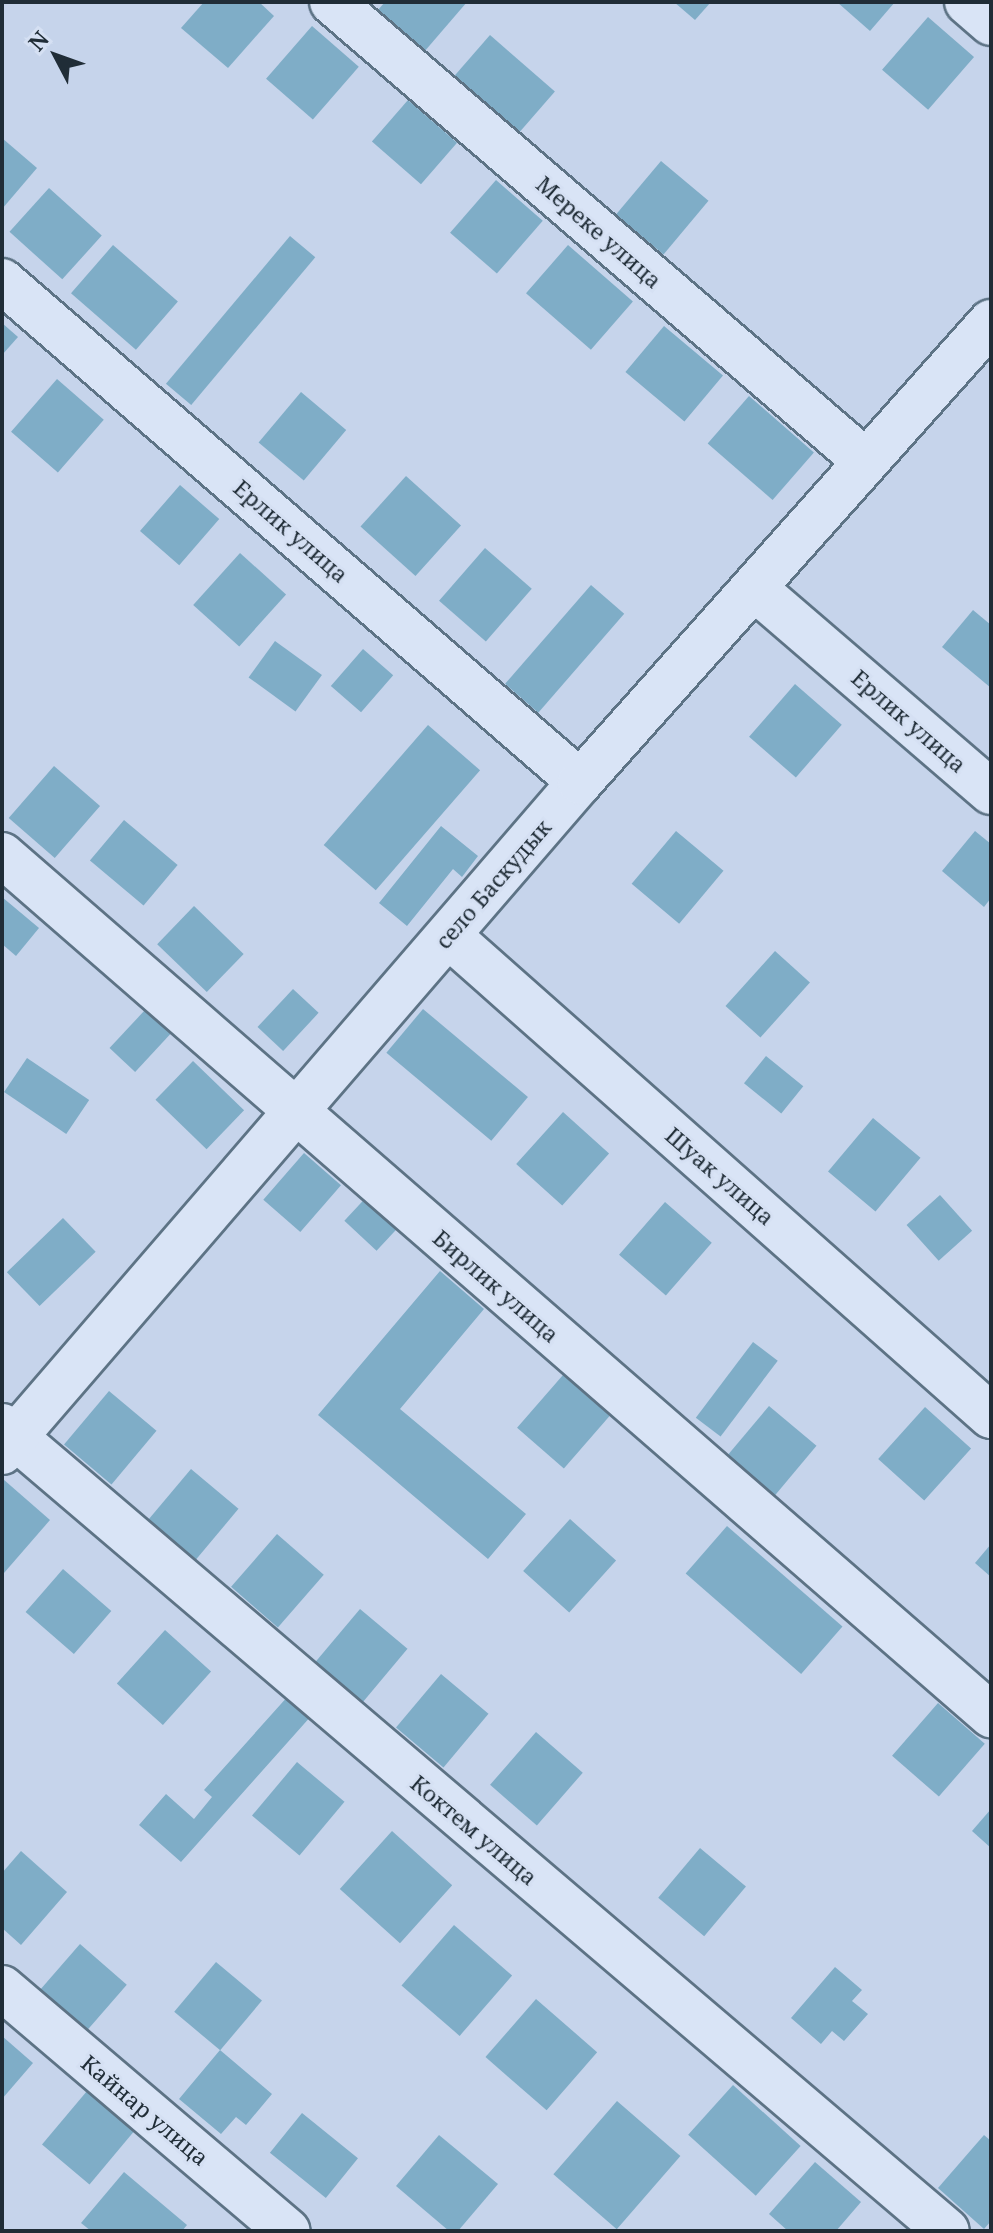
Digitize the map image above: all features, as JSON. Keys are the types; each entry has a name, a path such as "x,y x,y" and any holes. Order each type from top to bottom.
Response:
{"street":[{"name":"Мереке улица","path":"332,2 865,461"},
{"path":"967,2 991,23"},
{"name":"Ерлик улица","path":"2,281 580,782"},
{"name":"село Баскудык","path":"6,1439 449,936 580,782 991,322"},
{"name":"Ерлик улица","path":"754,588 987,779"},
{"name":"Бирлик улица","path":"2,855 991,1715"},
{"name":"Шуак улица","path":"449,936 991,1416"},
{"name":"Коктем улица","path":"6,1439 947,2231"},
{"name":"Кайнар улица","path":"2,1988 288,2231"}],"building":[{"path":"204,2 259,2 274,16 228,68 181,28"},
{"path":"385,2 467,2 424,52 377,11"},
{"path":"674,2 711,2 695,20"},
{"path":"837,2 895,2 870,31"},
{"path":"928,17 974,57 928,110 882,70"},
{"path":"312,26 359,67 313,120 266,79"},
{"path":"490,35 555,91 513,140 448,83"},
{"path":"408,100 457,143 421,184 372,142"},
{"path":"2,138 37,168 2,209"},
{"path":"661,161 708,201 663,254 616,215"},
{"path":"496,180 543,221 497,274 450,233"},
{"path":"49,188 102,236 62,279 10,232"},
{"path":"290,236 315,257 191,405 166,384"},
{"path":"113,245 178,301 136,350 71,293"},
{"path":"568,245 633,301 591,350 526,293"},
{"path":"2,323 18,337 2,355"},
{"path":"664,326 723,375 684,421 625,372"},
{"path":"57,379 104,420 58,473 11,432"},
{"path":"301,392 346,430 304,480 259,443"},
{"path":"749,396 814,452 773,500 708,444"},
{"path":"406,476 461,526 415,576 360,527"},
{"path":"180,485 219,519 179,565 140,531"},
{"path":"485,548 532,589 486,642 439,601"},
{"path":"240,553 286,594 239,647 193,605"},
{"path":"591,585 624,614 538,713 505,684"},
{"path":"973,610 991,625 991,688 942,647"},
{"path":"275,641 322,675 295,711 249,677"},
{"path":"363,649 393,675 361,712 331,686"},
{"path":"795,684 842,725 796,778 749,737"},
{"path":"428,725 480,770 376,890 324,845"},
{"path":"54,766 100,806 55,858 9,818"},
{"path":"124,820 178,865 144,906 90,861"},
{"path":"441,826 478,856 462,877 453,869 407,926 379,903"},
{"path":"676,831 723,871 679,924 632,884"},
{"path":"975,831 991,844 991,898 984,907 942,871"},
{"path":"2,897 39,928 16,956 2,944"},
{"path":"194,906 244,954 207,992 157,944"},
{"path":"775,951 810,982 760,1037 725,1006"},
{"path":"293,989 319,1013 283,1051 258,1027"},
{"path":"423,1009 528,1097 491,1141 386,1053"},
{"path":"145,1010 171,1034 135,1072 110,1048"},
{"path":"766,1056 803,1086 781,1113 744,1083"},
{"path":"27,1058 89,1100 66,1134 4,1092"},
{"path":"193,1061 244,1110 207,1149 155,1100"},
{"path":"563,1112 609,1153 562,1206 516,1164"},
{"path":"873,1118 920,1158 875,1211 828,1172"},
{"path":"304,1153 341,1185 300,1232 263,1200"},
{"path":"373,1190 405,1220 377,1251 344,1221"},
{"path":"940,1195 972,1231 939,1261 907,1225"},
{"path":"665,1202 712,1243 666,1296 619,1255"},
{"path":"63,1218 96,1252 40,1306 7,1272"},
{"path":"440,1271 484,1309 400,1409 526,1514 488,1559 318,1415"},
{"path":"753,1342 778,1361 721,1437 696,1418"},
{"path":"563,1375 610,1416 564,1469 517,1428"},
{"path":"109,1391 156,1431 111,1484 64,1445"},
{"path":"769,1406 816,1446 771,1499 724,1460"},
{"path":"925,1407 971,1448 924,1501 878,1459"},
{"path":"191,1469 238,1509 193,1562 146,1523"},
{"path":"3,1479 50,1520 4,1573 2,1571"},
{"path":"570,1519 616,1560 569,1613 523,1571"},
{"path":"727,1526 842,1626 801,1674 686,1574"},
{"path":"277,1534 324,1575 278,1628 231,1587"},
{"path":"991,1544 991,1577 975,1563"},
{"path":"63,1569 111,1611 74,1654 26,1612"},
{"path":"360,1609 407,1649 362,1702 315,1663"},
{"path":"165,1630 211,1671 163,1725 117,1684"},
{"path":"441,1674 488,1714 443,1767 396,1728"},
{"path":"289,1695 312,1715 181,1862 139,1825 166,1794 194,1819 212,1797 204,1790"},
{"path":"938,1703 985,1744 939,1797 892,1756"},
{"path":"536,1732 583,1773 537,1826 490,1785"},
{"path":"297,1762 344,1802 299,1855 252,1816"},
{"path":"991,1809 991,1848 972,1831"},
{"path":"392,1831 452,1885 400,1943 340,1889"},
{"path":"700,1848 746,1887 704,1936 658,1898"},
{"path":"21,1851 67,1892 21,1945 2,1928 2,1873"},
{"path":"454,1925 512,1976 460,2036 402,1985"},
{"path":"80,1944 127,1985 81,2038 34,1997"},
{"path":"216,1962 262,2001 220,2050 174,2012"},
{"path":"835,1967 862,1990 852,2001 868,2014 844,2041 832,2031 821,2044 791,2018"},
{"path":"536,1999 597,2052 547,2110 485,2057"},
{"path":"2,2036 33,2063 2,2099"},
{"path":"220,2050 272,2094 246,2125 236,2117 221,2134 179,2099"},
{"path":"733,2085 801,2146 756,2196 688,2135"},
{"path":"87,2091 134,2131 89,2184 42,2145"},
{"path":"617,2101 680,2156 617,2229 553,2174"},
{"path":"302,2113 358,2158 326,2198 270,2153"},
{"path":"439,2135 498,2184 458,2231 449,2231 396,2186"},
{"path":"984,2135 991,2141 991,2221 984,2229 938,2188"},
{"path":"815,2162 861,2202 836,2231 788,2231 769,2214"},
{"path":"124,2172 187,2225 182,2231 91,2231 81,2223"}]}
